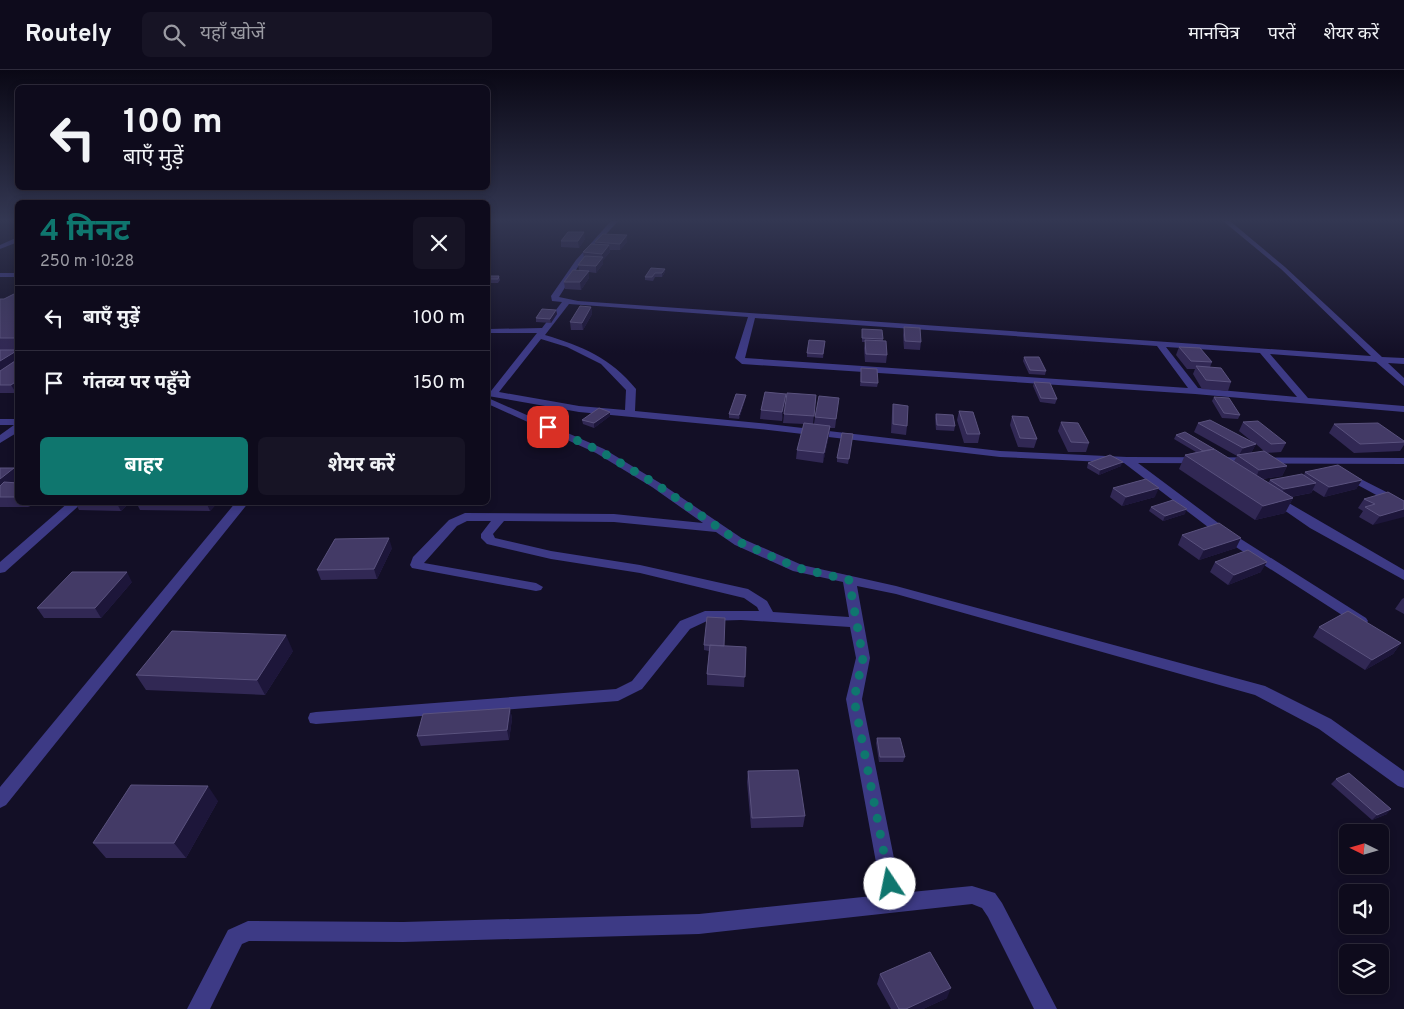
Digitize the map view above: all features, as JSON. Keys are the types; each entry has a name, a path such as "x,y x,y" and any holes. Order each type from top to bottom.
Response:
{"street":[{"path":"575,265 555,296 555,299 752,316 1404,361"},
{"path":"1279,265 1381,359 1404,383"},
{"path":"0,274 15,274"},
{"path":"490,395 567,301"},
{"path":"752,316 739,358 742,361 1195,391 1404,409"},
{"path":"490,331 542,333 604,362 631,389 630,415"},
{"path":"1160,345 1195,391"},
{"path":"1263,352 1306,401"},
{"path":"490,396 630,415 759,426 1000,454 1127,460 1404,461"},
{"path":"490,396 600,451 656,484 739,542 798,568 934,600 1260,690 1325,724 1404,781"},
{"path":"0,422 15,422"},
{"path":"0,440 15,429"},
{"path":"1127,460 1229,537 1370,626"},
{"path":"1217,460 1234,471"},
{"path":"1318,460 1404,506"},
{"path":"1266,493 1314,525 1404,576"},
{"path":"0,569 74,505"},
{"path":"0,800 241,505"},
{"path":"536,587 417,565 418,560 459,519 501,517 614,518 718,529"},
{"path":"501,517 487,534 487,538 491,541 551,555 640,568 748,594 762,604 768,617"},
{"path":"849,580 863,658 854,699 893,903"},
{"path":"316,718 618,695 636,685 685,625 705,616 857,622"},
{"path":"198,1009 235,937 248,932 403,932 699,924 972,895 988,900 1046,1009"}],"building":[{"path":"651,268 665,269 662,273 655,273 652,277 645,277"},
{"path":"573,270 589,271 580,282 564,282"},
{"path":"490,276 499,276 498,279 490,279"},
{"path":"15,294 15,338 0,338 0,299"},
{"path":"580,306 591,307 582,323 570,322"},
{"path":"542,309 556,310 550,319 536,318"},
{"path":"904,327 920,328 921,342 905,341"},
{"path":"862,329 882,330 883,339 862,338"},
{"path":"809,340 825,341 823,354 807,353"},
{"path":"865,340 886,341 887,355 866,354"},
{"path":"1179,347 1200,348 1212,362 1191,361"},
{"path":"0,350 15,350 15,352 0,361"},
{"path":"1024,357 1039,357 1046,371 1030,370"},
{"path":"15,361 15,382 11,385 0,385 0,371"},
{"path":"1196,366 1221,368 1231,382 1206,380"},
{"path":"861,368 877,369 878,383 861,382"},
{"path":"1034,382 1050,383 1057,399 1041,398"},
{"path":"765,392 786,394 782,412 761,410"},
{"path":"787,393 816,395 814,416 784,414"},
{"path":"736,394 746,395 739,415 729,414"},
{"path":"819,396 839,398 836,419 815,417"},
{"path":"1214,397 1229,398 1240,415 1224,413"},
{"path":"893,404 908,406 907,426 893,424"},
{"path":"599,408 610,412 594,423 582,420"},
{"path":"959,411 973,412 980,434 967,434"},
{"path":"936,414 953,415 955,426 937,425"},
{"path":"1012,416 1028,417 1037,439 1020,438"},
{"path":"1210,420 1256,444 1243,448 1198,423"},
{"path":"1258,421 1286,443 1271,444 1243,422"},
{"path":"1061,422 1078,423 1089,443 1071,442"},
{"path":"804,423 830,426 824,453 797,450"},
{"path":"1378,423 1404,442 1360,444 1334,424"},
{"path":"1185,432 1214,449 1203,451 1176,435"},
{"path":"842,433 853,434 849,459 837,458"},
{"path":"1214,449 1293,498 1263,506 1185,455"},
{"path":"1264,451 1287,466 1259,470 1237,455"},
{"path":"1110,455 1123,462 1100,470 1088,463"},
{"path":"1338,465 1362,480 1329,487 1305,472"},
{"path":"0,468 14,468 0,479"},
{"path":"1302,474 1316,483 1284,489 1270,480"},
{"path":"1146,479 1159,488 1126,497 1113,488"},
{"path":"4,482 15,483 15,497 0,497 0,486"},
{"path":"1388,492 1404,501 1404,509 1380,516 1365,507 1375,504 1364,499"},
{"path":"1173,500 1187,509 1165,516 1151,507"},
{"path":"1219,523 1241,538 1204,550 1182,535"},
{"path":"389,538 374,569 317,570 335,539"},
{"path":"1248,550 1267,562 1234,575 1215,562"},
{"path":"72,572 127,572 95,608 37,608"},
{"path":"1348,611 1401,643 1372,660 1319,627"},
{"path":"707,617 725,618 724,646 704,645"},
{"path":"172,631 286,635 257,680 136,675"},
{"path":"710,645 746,647 745,677 707,674"},
{"path":"510,708 507,730 417,736 423,714"},
{"path":"877,738 900,738 905,757 880,757"},
{"path":"798,770 805,816 752,818 748,771"},
{"path":"1349,773 1391,809 1377,815 1336,779"},
{"path":"131,785 208,786 174,843 93,843"},
{"path":"930,952 951,988 906,1009 899,1009 880,974"}],"route":[{"path":"548,427 600,451 656,484 699,517 739,542 798,568 849,580 863,658 854,699 890,884"}]}
